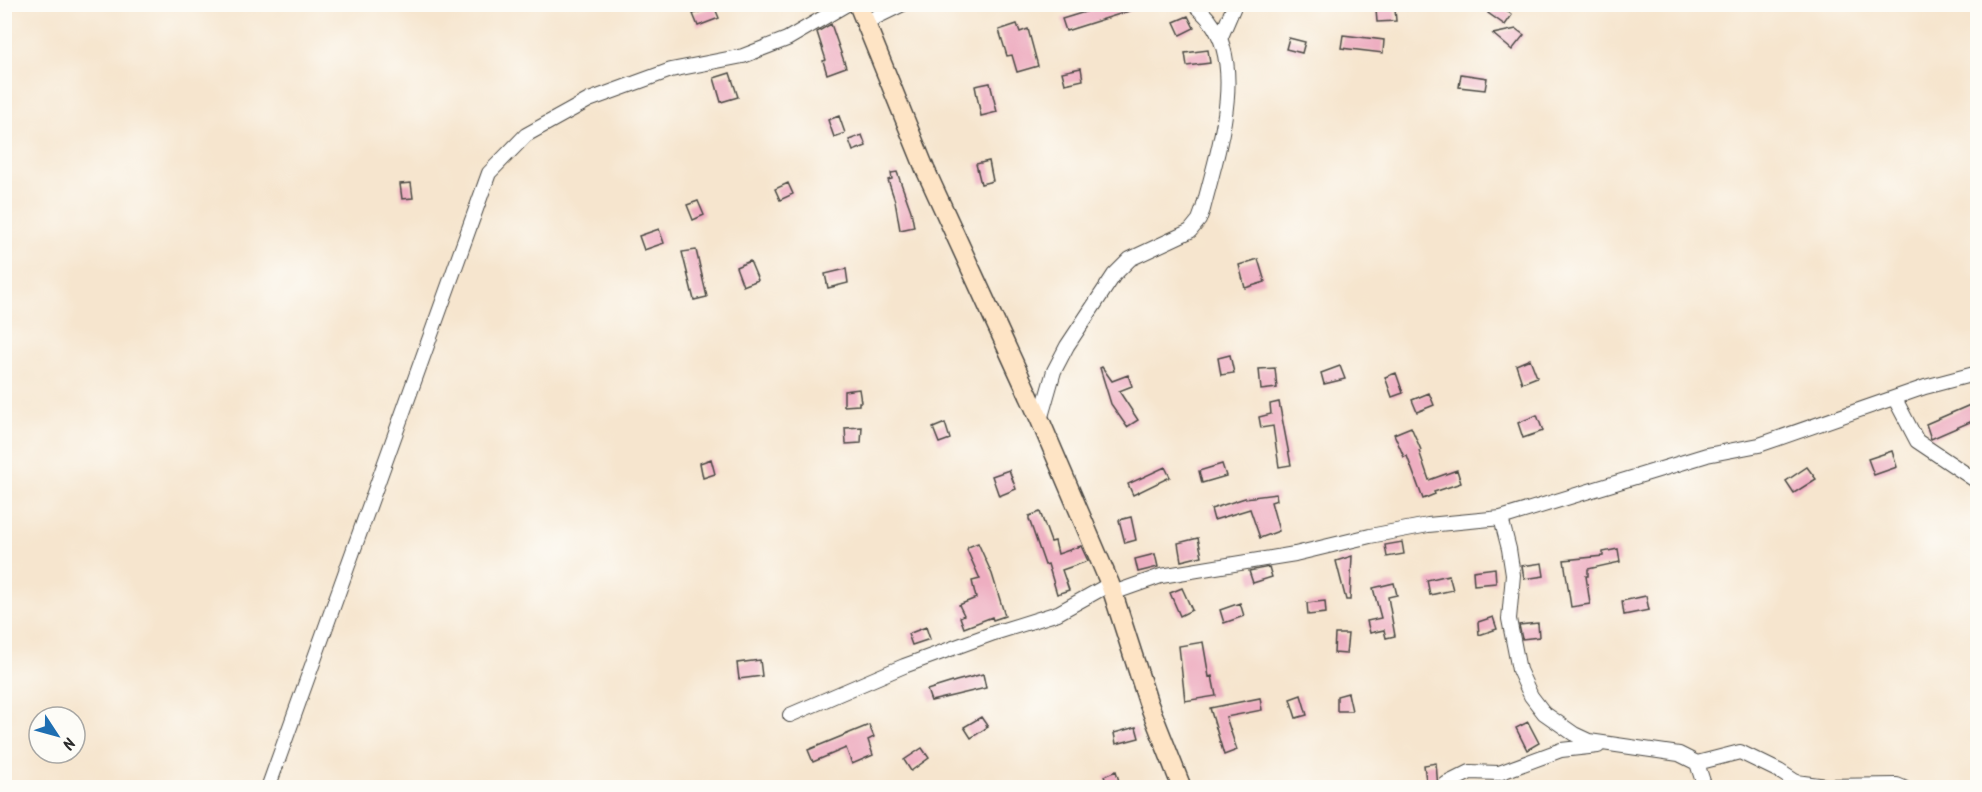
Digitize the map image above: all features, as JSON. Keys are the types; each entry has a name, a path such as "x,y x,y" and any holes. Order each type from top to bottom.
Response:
{"street":[{"path":"268,788 489,173 526,135 589,100 671,70 743,56 787,39 847,4"},
{"path":"858,4 926,169 1040,420 1111,589 1152,712 1182,788"},
{"path":"866,22 903,4"},
{"path":"1040,420 1054,371 1067,346 1114,275 1130,259 1190,231 1199,220 1225,122 1228,72 1220,39 1211,22 1194,4"},
{"path":"1220,39 1234,4"},
{"path":"790,715 904,666 994,633 1058,613 1111,589 1161,576 1295,554 1428,525 1501,518 1707,455 1759,445 1925,387 1977,373"},
{"path":"1895,399 1917,441 1977,482"},
{"path":"1501,518 1513,575 1509,619 1519,670 1531,696 1544,713 1574,734 1589,741 1609,745 1679,754 1696,763 1740,752 1796,782 1826,786 1897,785 1904,788"},
{"path":"1446,784 1470,772 1499,773 1561,750 1609,745"},
{"path":"1696,763 1705,788"}],"building":[{"path":"1111,4 1144,4 1145,6 1066,31 1062,19"},
{"path":"1494,4 1498,4 1512,15 1505,25 1488,13"},
{"path":"714,6 719,18 698,26 693,14"},
{"path":"1395,9 1396,21 1377,22 1376,10"},
{"path":"1188,16 1194,28 1180,35 1174,22"},
{"path":"831,24 846,67 827,74 823,61 826,60 817,32"},
{"path":"1017,24 1020,32 1028,29 1038,66 1017,72 1012,55 1007,56 999,30"},
{"path":"1516,29 1524,35 1512,50 1493,34"},
{"path":"1343,35 1384,40 1383,53 1341,48"},
{"path":"1289,38 1305,42 1302,53 1286,49"},
{"path":"1208,50 1210,63 1187,66 1185,53"},
{"path":"1081,68 1083,80 1065,84 1062,72"},
{"path":"730,73 738,97 721,102 714,78"},
{"path":"1461,74 1487,78 1485,90 1459,87"},
{"path":"990,83 997,112 981,116 975,86"},
{"path":"839,116 845,133 834,137 828,120"},
{"path":"862,135 866,146 853,151 849,140"},
{"path":"989,161 993,181 981,184 976,164"},
{"path":"897,172 911,211 914,227 900,230 895,201 888,180 892,179 891,173"},
{"path":"411,183 413,198 402,199 400,184"},
{"path":"788,183 793,194 780,200 775,189"},
{"path":"698,201 704,215 693,220 687,205"},
{"path":"659,229 664,243 644,250 639,236"},
{"path":"696,250 707,297 694,300 682,252"},
{"path":"1258,259 1265,282 1245,288 1239,265"},
{"path":"750,261 758,280 743,286 736,267"},
{"path":"846,269 848,283 828,288 825,274"},
{"path":"1230,355 1234,373 1221,375 1218,358"},
{"path":"1530,359 1537,377 1522,383 1516,365"},
{"path":"1340,366 1345,379 1324,384 1321,373"},
{"path":"1102,367 1112,381 1128,375 1132,386 1119,391 1138,420 1127,427 1111,404 1100,368"},
{"path":"1275,368 1277,388 1261,390 1259,369"},
{"path":"1396,373 1403,393 1392,397 1385,377"},
{"path":"859,389 861,402 859,405 844,406 844,391"},
{"path":"1429,393 1434,405 1417,412 1412,400"},
{"path":"1279,402 1291,465 1279,467 1273,426 1261,428 1259,417 1271,414 1270,404"},
{"path":"1977,402 1977,419 1931,439 1926,424"},
{"path":"1537,415 1543,431 1523,438 1518,423"},
{"path":"945,423 950,439 939,443 933,428"},
{"path":"862,427 861,443 846,444 845,428"},
{"path":"1411,427 1421,450 1419,451 1429,480 1457,470 1461,483 1434,492 1435,494 1423,499 1407,456 1404,457 1394,434"},
{"path":"1892,451 1897,467 1874,475 1868,459"},
{"path":"711,459 715,474 703,478 700,463"},
{"path":"1222,464 1226,476 1202,483 1199,471"},
{"path":"1165,467 1170,477 1133,495 1128,484"},
{"path":"1807,467 1816,479 1794,493 1786,481"},
{"path":"1009,470 1016,489 999,496 992,476"},
{"path":"1276,494 1277,500 1271,502 1279,531 1260,538 1250,509 1214,520 1211,509 1245,498"},
{"path":"1040,512 1051,542 1055,541 1058,554 1081,546 1088,561 1062,570 1069,590 1057,594 1048,564 1045,565 1029,519 1029,516"},
{"path":"1131,517 1136,540 1125,543 1119,520"},
{"path":"1198,538 1202,556 1181,561 1178,543"},
{"path":"1402,542 1404,554 1387,557 1385,545"},
{"path":"978,543 992,574 1005,616 993,620 992,617 964,628 960,617 964,615 959,605 976,598 972,581 980,579 967,550 968,547"},
{"path":"1618,549 1620,562 1588,569 1588,576 1586,576 1590,604 1571,607 1564,560 1603,556 1603,552"},
{"path":"1155,554 1158,567 1138,572 1135,559"},
{"path":"1352,556 1350,600 1346,600 1336,561"},
{"path":"1542,563 1544,576 1524,579 1522,566"},
{"path":"1269,567 1272,577 1253,583 1249,571"},
{"path":"1495,568 1496,583 1474,585 1473,571"},
{"path":"1449,575 1453,590 1430,595 1427,580"},
{"path":"1394,583 1397,595 1388,597 1395,636 1386,638 1384,630 1370,633 1367,621 1381,618 1373,588"},
{"path":"1182,588 1192,610 1180,616 1170,593"},
{"path":"1646,596 1649,610 1624,615 1622,601"},
{"path":"1325,601 1326,613 1308,615 1307,603"},
{"path":"1240,603 1244,616 1224,623 1220,610"},
{"path":"1493,617 1497,629 1479,635 1478,622"},
{"path":"1538,623 1539,637 1522,639 1519,625"},
{"path":"926,627 930,639 912,645 908,634"},
{"path":"1335,634 1348,634 1346,654 1334,653"},
{"path":"1203,642 1209,677 1212,676 1216,696 1185,701 1179,646"},
{"path":"760,660 762,676 739,679 737,663"},
{"path":"983,674 986,688 931,701 927,690"},
{"path":"1348,693 1352,711 1337,711 1337,696"},
{"path":"1301,695 1307,715 1296,718 1290,699"},
{"path":"1260,698 1262,710 1226,717 1237,750 1224,755 1210,708"},
{"path":"981,717 988,727 971,738 964,727"},
{"path":"1528,722 1539,743 1527,750 1516,728"},
{"path":"869,725 874,737 868,740 873,755 852,764 846,748 813,762 808,750"},
{"path":"1136,727 1139,738 1116,744 1114,733"},
{"path":"922,748 929,758 911,771 904,760"},
{"path":"1436,763 1438,788 1427,788 1424,765"},
{"path":"1116,771 1121,788 1108,788 1104,776"}]}
